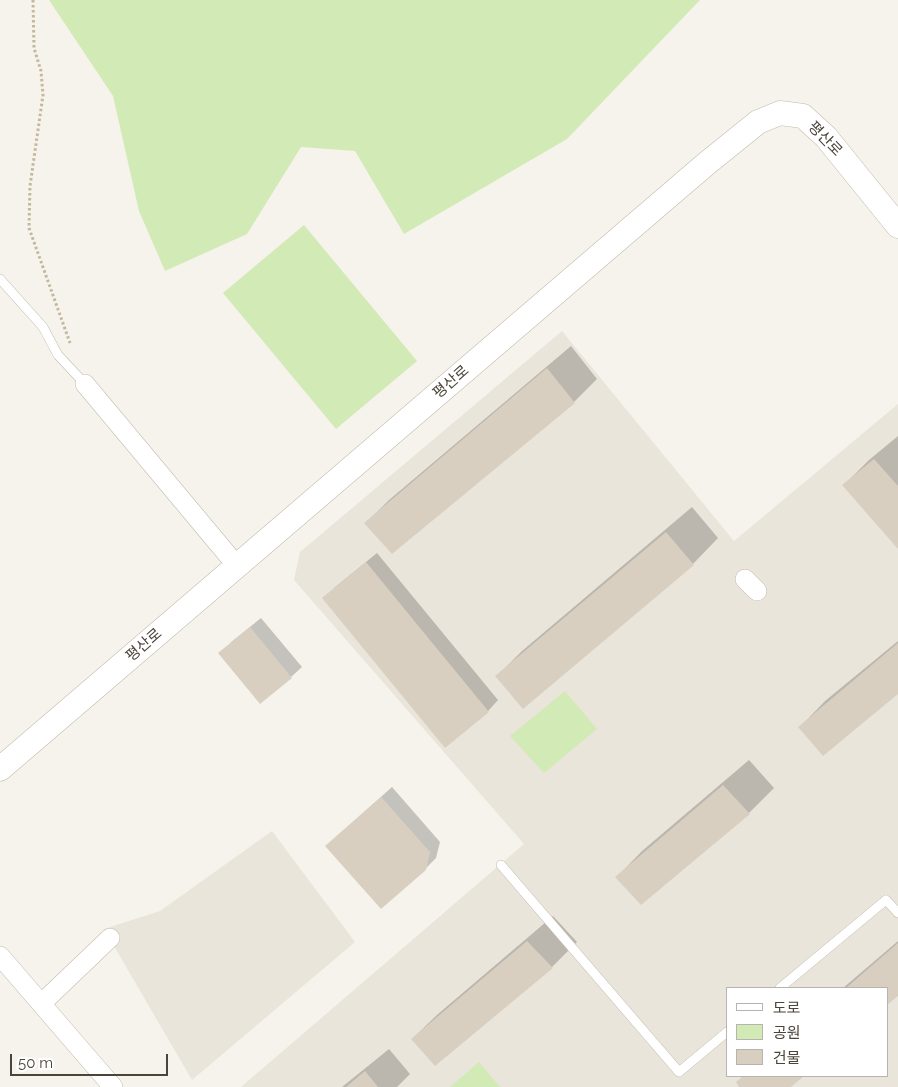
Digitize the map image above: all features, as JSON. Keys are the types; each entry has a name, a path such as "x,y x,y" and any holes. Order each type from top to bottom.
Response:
{"street":[{"name":"평산로","path":"0,768 706,164 758,122 780,113 803,116 826,137 898,226"},
{"path":"85,384 237,566"},
{"path":"42,1003 110,938"},
{"path":"0,956 113,1087"}],"lane":[{"path":"0,279 43,327 58,355 85,384"},
{"path":"501,865 679,1072 726,1033"},
{"path":"781,987 886,900 898,913"}],"path":[{"path":"33,0 34,48 42,71 43,95 30,186 29,228 72,349"}],"shaded area":[{"path":"562,331 734,541 898,404 898,1087 241,1087 524,844 294,580 300,552"},
{"path":"272,831 355,942 192,1080 104,929 160,911"}],"green space":[{"path":"49,0 700,0 567,139 404,234 355,151 301,147 247,234 165,271 139,211 113,96"},
{"path":"304,225 417,361 336,429 223,293"},
{"path":"565,691 597,729 544,773 510,736"},
{"path":"479,1062 500,1087 450,1087"}],"building":[{"path":"547,368 575,403 392,554 364,523"},
{"path":"874,459 898,486 898,549 842,485"},
{"path":"666,532 694,565 523,709 495,676"},
{"path":"366,562 489,712 445,748 322,598"},
{"path":"250,627 292,678 260,704 218,653"},
{"path":"898,643 898,694 823,756 798,727"},
{"path":"723,785 750,814 641,905 615,877"},
{"path":"381,797 430,852 426,870 381,909 325,846"},
{"path":"527,941 553,968 435,1066 411,1039"},
{"path":"898,943 898,996 888,1004 888,987 847,987"},
{"path":"365,1071 378,1087 346,1087"},
{"path":"742,1077 803,1077 791,1087 739,1087 736,1082"}]}
